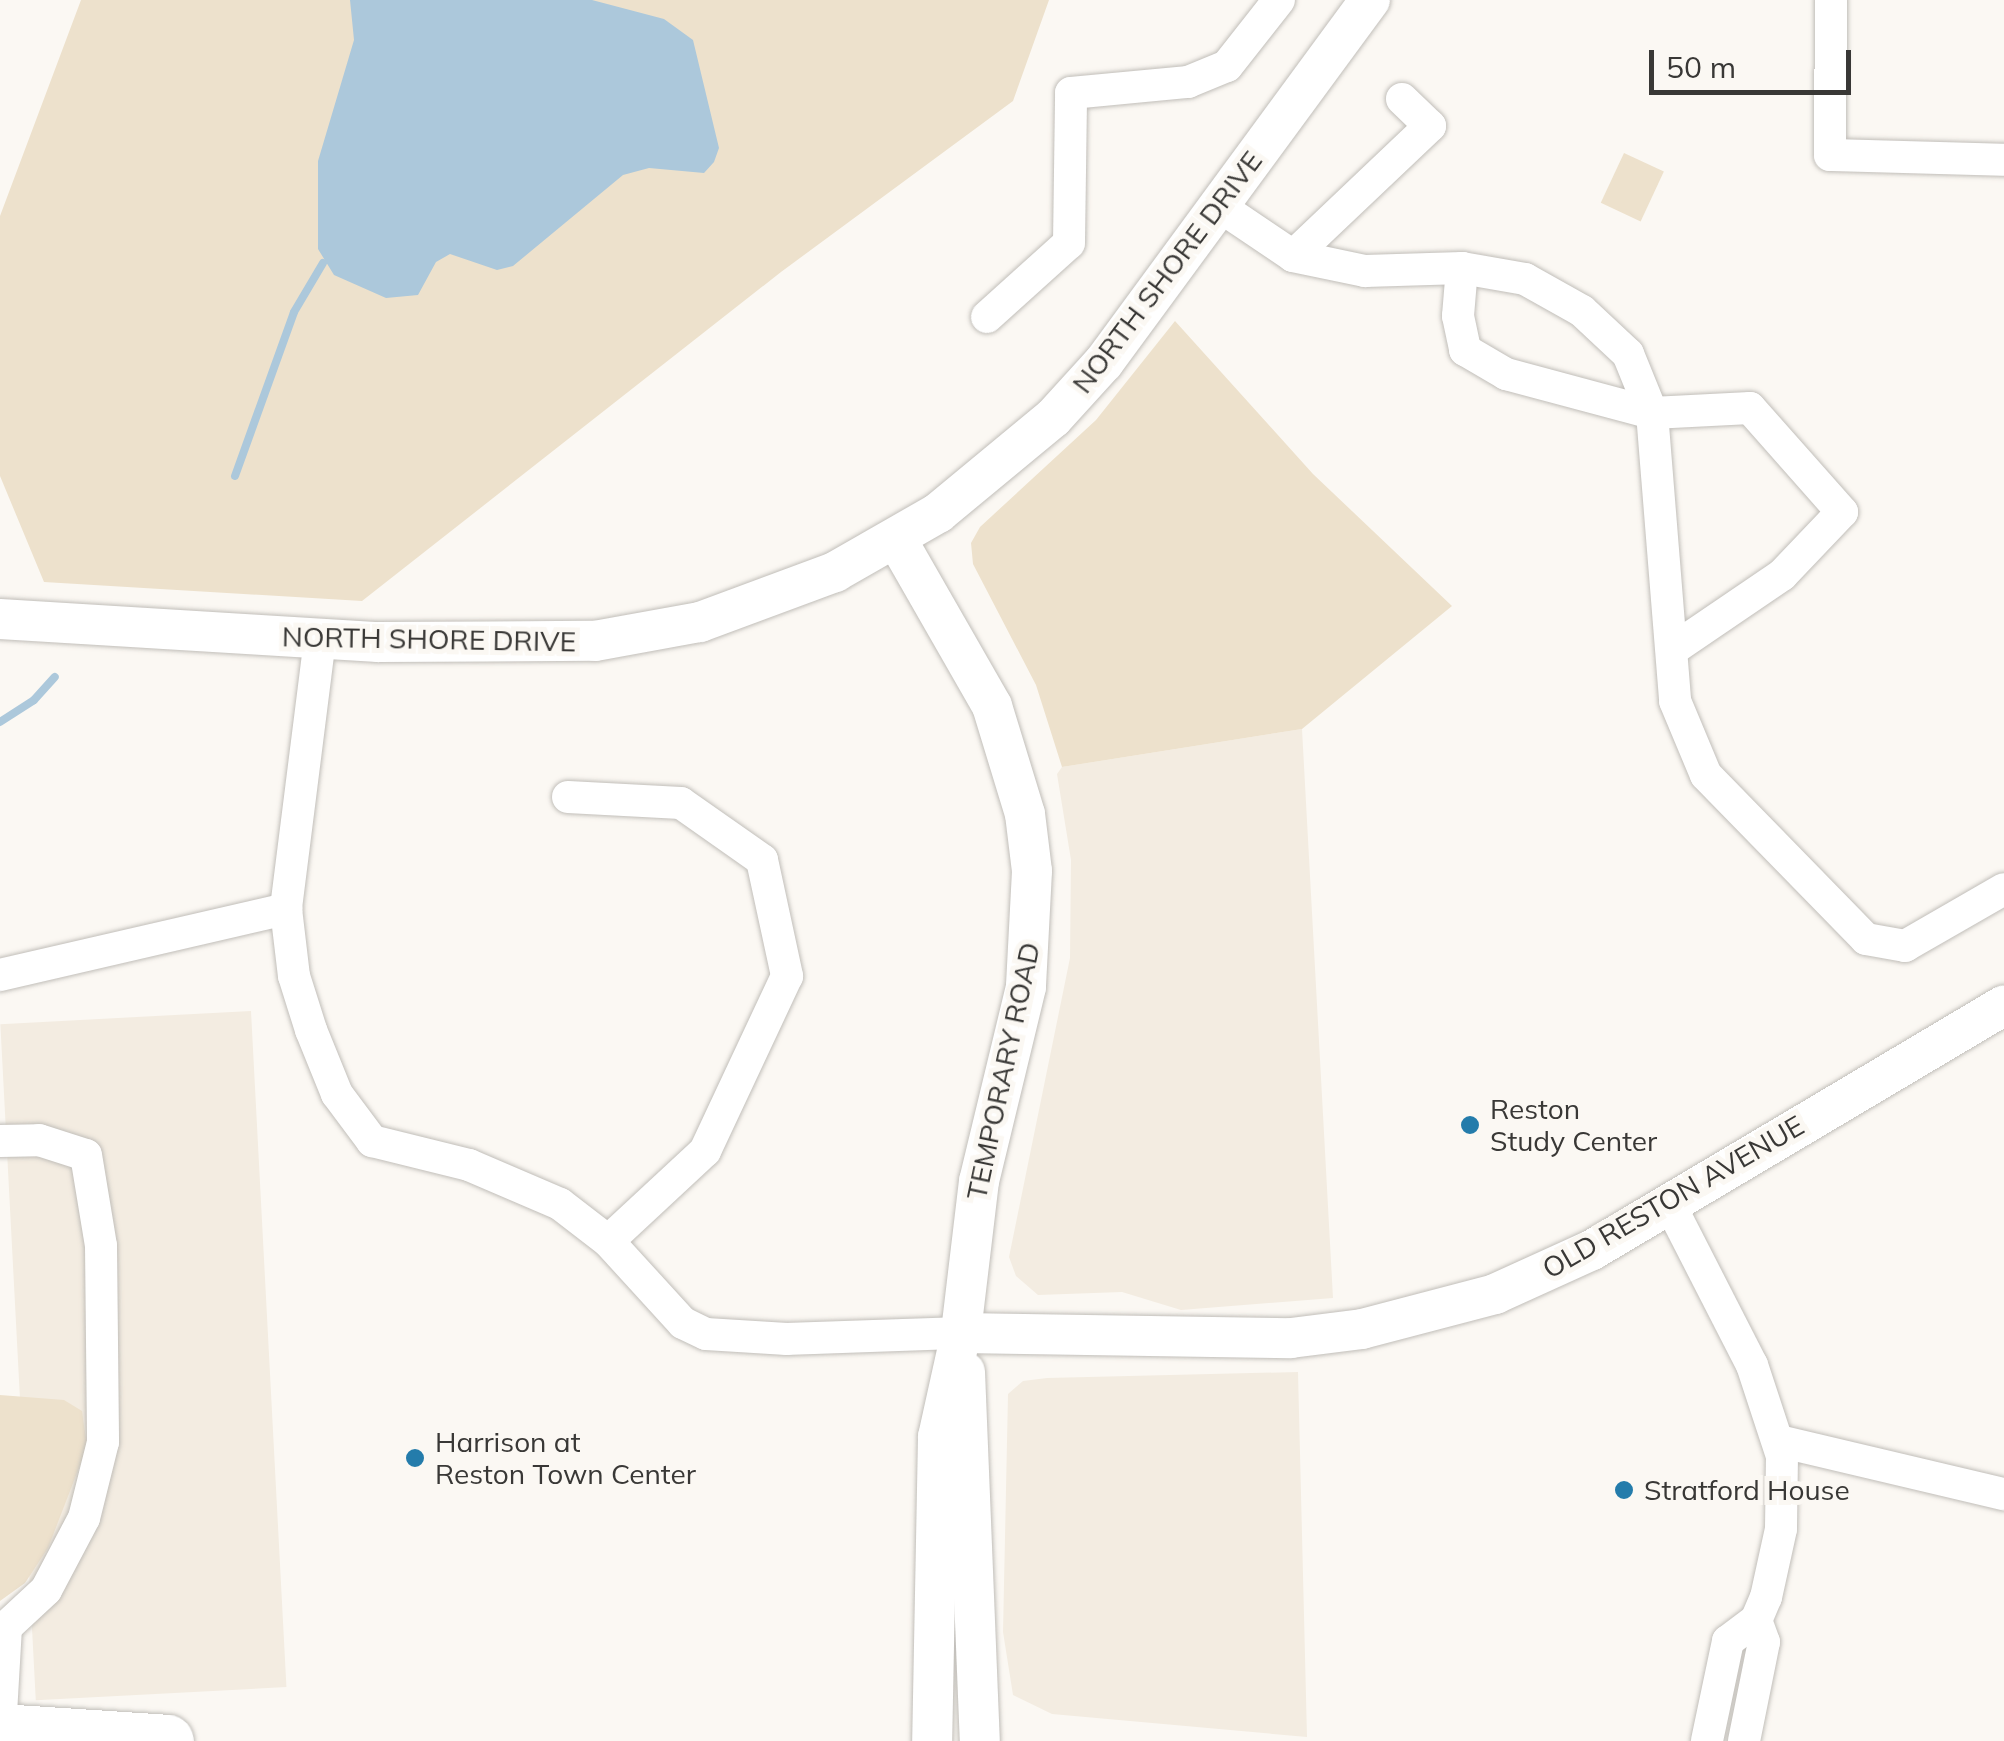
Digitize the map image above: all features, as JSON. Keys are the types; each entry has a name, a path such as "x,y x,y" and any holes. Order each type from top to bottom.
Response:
{"main road":[{"path":"0,1732 168,1741"}],"street":[{"path":"987,317 1070,243 1071,93 1188,82 1226,66 1279,0"},
{"name":"NORTH SHORE DRIVE","path":"0,619 320,639 520,645 627,638 767,601 897,540 1000,467 1053,418 1104,362 1370,0"},
{"path":"1831,0 1830,155 2004,160"},
{"path":"1293,256 1430,126 1402,99"},
{"path":"1218,206 1293,256 1365,271 1462,268 1525,279 1582,311 1628,354 1652,413 1676,701 1706,775 1866,940 1905,946 2004,890"},
{"path":"1462,268 1458,316 1465,350 1506,374 1652,413 1750,408 1842,512 1782,575 1673,649"},
{"name":"TEMPORARY ROAD","path":"897,540 992,706 1020,795 1032,872 1026,988 979,1180 961,1333 935,1476 932,1741"},
{"path":"320,639 286,909 294,976 311,1030 337,1094 372,1141 509,1178 560,1204 608,1242 682,1323 706,1334 787,1339 961,1333"},
{"path":"568,797 681,803 762,860 787,976 704,1151 608,1242"},
{"path":"0,975 286,909"},
{"name":"OLD RESTON AVENUE","path":"961,1333 1246,1340 1362,1329 1495,1294 1592,1250 2004,1005"},
{"path":"0,1141 39,1140 86,1154 101,1246 104,1442 84,1518 46,1590 3,1627 0,1732"},
{"path":"1669,1203 1752,1364 1779,1441 1782,1529 1756,1620 1764,1642 1744,1741"},
{"name":"TEMPORARY ROAD","path":"961,1333 980,1741"},
{"path":"1779,1441 2004,1494"},
{"path":"1707,1741 1728,1641 1756,1620"}],"shaded area":[{"path":"81,0 1049,0 1013,101 781,272 362,601 44,582 0,476 0,216"},
{"path":"1624,153 1664,172 1641,221 1601,203"},
{"path":"1175,321 1313,474 1452,606 1302,729 1062,767 1036,685 973,564 971,543 980,527 1096,420"},
{"path":"1302,729 1333,1298 1181,1310 1122,1292 1038,1295 1016,1276 1009,1257 1070,958 1071,860 1057,774 1062,767"},
{"path":"251,1011 286,1687 36,1700 0,1024"},
{"path":"1298,1372 1307,1737 1052,1714 1013,1695 1003,1632 1008,1394 1023,1381 1047,1378"},
{"path":"0,1395 64,1400 82,1411 87,1447 48,1548 25,1583 0,1601"}],"water":[{"path":"350,0 592,0 664,19 693,40 719,148 714,162 704,173 649,168 623,175 513,266 497,270 450,254 436,262 418,295 386,298 334,275 318,249 318,161 354,40"}],"waterway":[{"path":"235,476 294,312 323,263"},
{"path":"0,722 34,700 55,677"}],"place":[{"name":"Reston Study Center","path":"1470,1125"},
{"name":"Harrison at Reston Town Center","path":"415,1458"},
{"name":"Stratford House","path":"1624,1490"}]}
